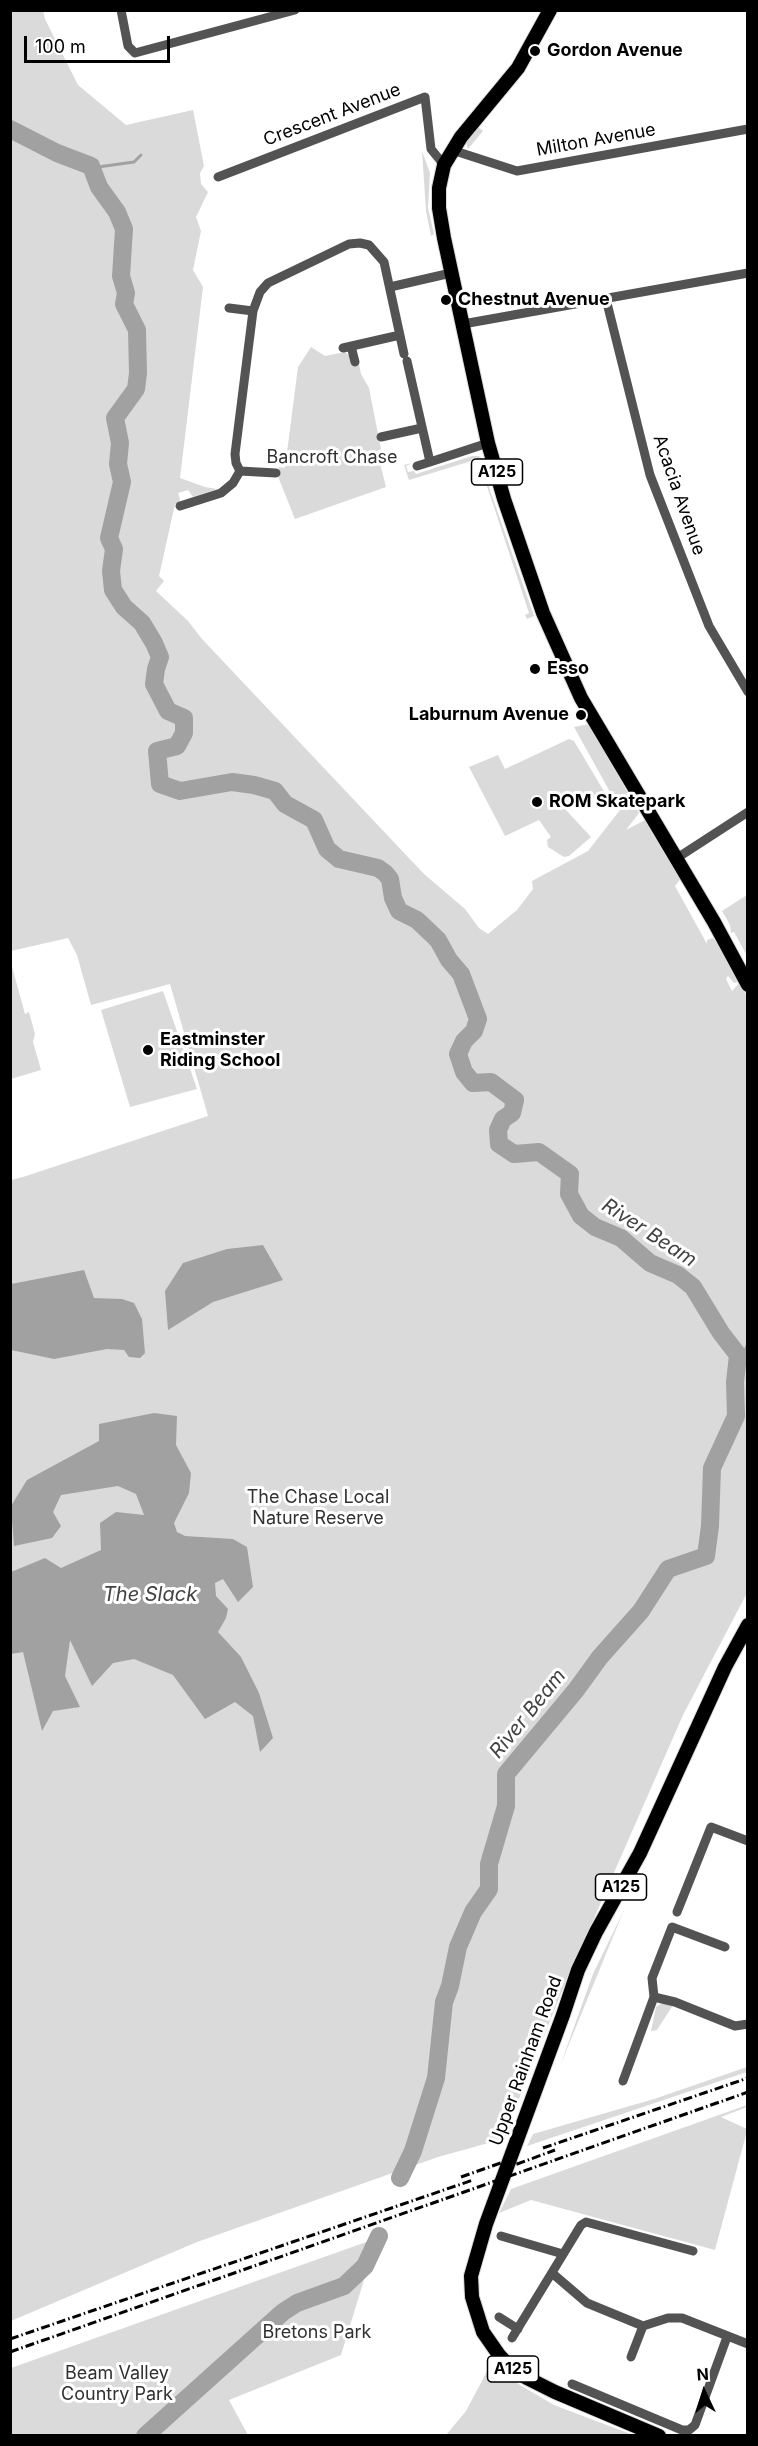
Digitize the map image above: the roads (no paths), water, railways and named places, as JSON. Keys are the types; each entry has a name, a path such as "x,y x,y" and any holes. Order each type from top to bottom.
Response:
{"main road":[{"name":"A125","path":"550,10 518,68 452,150 444,165 439,188 439,208 452,273 488,443 504,499 539,602 572,682 677,858 747,984"},
{"name":"Upper Rainham Road","path":"659,2436 555,2392 511,2368 498,2355 483,2332 472,2297 471,2276 486,2224 578,1970 596,1932 640,1853 725,1667 747,1625"}],"street":[{"path":"121,10 128,46 135,53 295,10"},
{"name":"Crescent Avenue","path":"218,177 425,98 431,149 444,165"},
{"name":"Milton Avenue","path":"452,150 517,171 747,129"},
{"path":"240,471 235,454 254,311 260,291 268,284 349,244 360,243 369,245 378,252 384,262 430,462"},
{"path":"390,287 452,273"},
{"path":"463,324 747,273"},
{"name":"Acacia Avenue","path":"606,299 650,475 709,626 747,692"},
{"path":"229,309 254,311"},
{"path":"355,362 347,347 400,335"},
{"path":"381,437 422,428"},
{"path":"417,466 488,443"},
{"path":"240,471 276,473"},
{"path":"180,507 221,493 233,483 240,471"},
{"path":"677,858 747,812"},
{"path":"677,1912 711,1827 747,1841"},
{"path":"623,2081 654,1997 652,1978 672,1927 725,1947"},
{"path":"654,1997 675,2002 735,2026 747,2024"},
{"path":"512,2338 581,2225 591,2222 693,2251"},
{"path":"501,2236 563,2254"},
{"path":"552,2273 587,2302 643,2326 668,2318 682,2318 747,2344"},
{"path":"499,2317 518,2329"},
{"path":"631,2357 643,2326"},
{"path":"572,2384 682,2430 689,2430 695,2425 728,2337"}],"water":[{"path":"263,1245 283,1280 213,1302 168,1330 165,1291 183,1263 227,1249"},
{"path":"84,1270 94,1298 122,1299 134,1303 142,1319 145,1353 140,1358 129,1357 124,1350 107,1349 54,1359 11,1350 11,1284"},
{"name":"The Slack","path":"154,1413 177,1416 176,1445 191,1473 189,1493 174,1523 177,1532 185,1536 233,1539 247,1547 253,1587 238,1602 223,1579 215,1583 216,1596 228,1609 218,1632 241,1657 259,1693 273,1738 260,1752 253,1716 235,1702 205,1719 173,1675 134,1659 113,1663 92,1686 70,1640 65,1676 80,1707 53,1711 42,1731 23,1652 11,1654 11,1572 45,1558 61,1568 101,1550 100,1523 116,1512 144,1515 136,1494 118,1486 61,1495 53,1512 61,1526 52,1538 14,1546 11,1506 27,1480 99,1441 99,1424"}],"waterway":[{"name":"River Beam","path":"10,129 57,153 91,166 99,187 117,212 124,229 121,276 126,293 124,304 137,330 138,373 136,389 115,418 120,443 118,464 122,482 109,538 114,549 111,571 113,590 124,607 142,623 160,657 154,684 168,711 184,718 184,733 177,746 157,751 160,784 180,791 232,782 275,791 285,804 314,820 327,849 339,859 378,868 385,873 390,879 393,898 399,911 417,920 438,940 449,960 461,974 478,1019 474,1031 464,1041 458,1054 464,1072 473,1083 491,1082 515,1100 512,1113 503,1119 498,1130 499,1144 514,1154 539,1152 570,1174 569,1194 581,1216 595,1227 621,1238 650,1263 678,1275 693,1287 721,1333 738,1355 735,1382 736,1416 712,1468 710,1526 706,1556 668,1569 641,1611 600,1657 576,1690 506,1774 506,1806 489,1864 489,1889 473,1912 458,1947 450,1986 444,2002 436,2078 413,2151 400,2178"},
{"path":"91,168 134,162 141,155"},
{"path":"736,1376 748,1343"},
{"name":"River Beam","path":"145,2436 283,2312 297,2303 344,2286 365,2266 379,2236"}],"railway":[{"path":"543,2148 748,2078"},
{"path":"10,2352 748,2092"},
{"path":"501,2170 555,2150"},
{"path":"461,2177 509,2160"},
{"path":"10,2339 473,2180"}],"place":[{"name":"Gordon Avenue","path":"535,51"},
{"name":"Chestnut Avenue","path":"446,300"},
{"name":"Esso","path":"535,669"},
{"name":"Laburnum Avenue","path":"581,715"},
{"name":"ROM Skatepark","path":"537,802"},
{"name":"Eastminster Riding School","path":"148,1050"}],"park label":[{"name":"Bancroft Chase","path":"332,458"},
{"name":"The Chase Local Nature Reserve","path":"318,1508"},
{"name":"Bretons Park","path":"317,2333"},
{"name":"Beam Valley Country Park","path":"117,2384"}]}
